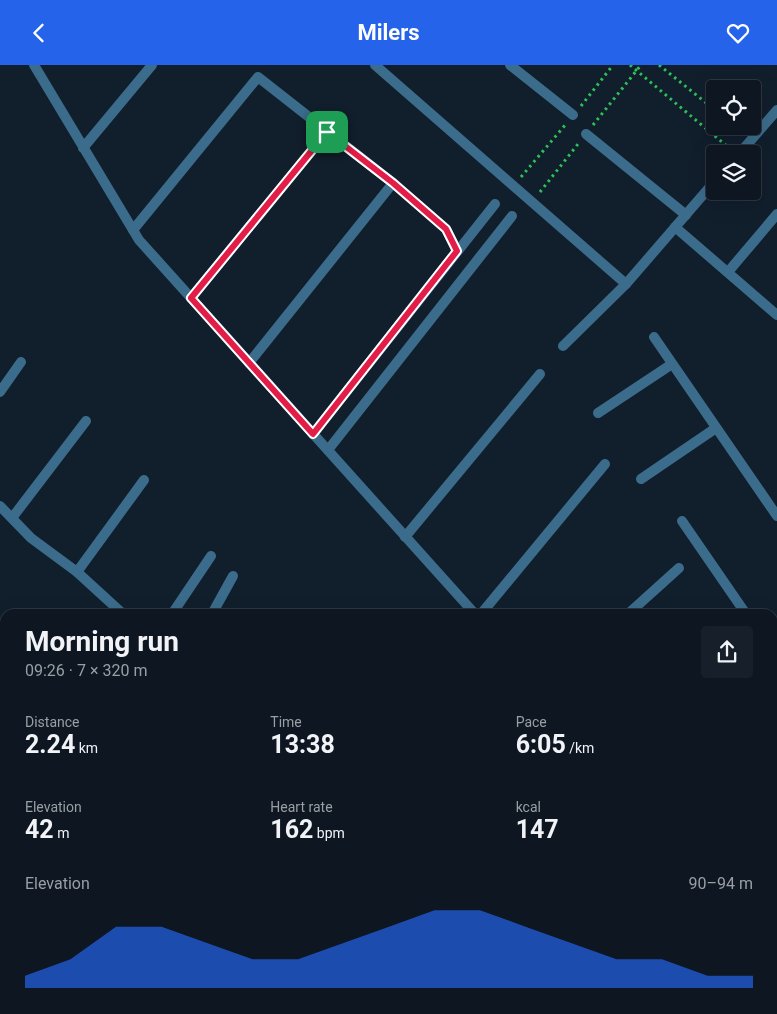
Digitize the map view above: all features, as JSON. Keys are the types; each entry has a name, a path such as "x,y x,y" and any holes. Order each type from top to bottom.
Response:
{"street":[{"path":"34,65 139,240 471,609"},
{"path":"83,148 152,65"},
{"path":"375,65 626,284"},
{"path":"510,65 573,115"},
{"path":"133,230 258,77 393,183 446,229 457,251"},
{"path":"747,145 777,110"},
{"path":"191,298 327,132"},
{"path":"586,135 686,215"},
{"path":"249,363 393,183"},
{"path":"563,346 626,284 706,192"},
{"path":"313,434 495,204"},
{"path":"728,272 777,214"},
{"path":"328,450 512,216"},
{"path":"675,227 777,315"},
{"path":"654,337 777,516"},
{"path":"0,392 21,362"},
{"path":"598,413 672,365"},
{"path":"406,537 540,374"},
{"path":"12,518 86,421"},
{"path":"641,479 716,428"},
{"path":"484,609 605,464"},
{"path":"77,572 144,480"},
{"path":"0,506 31,538 77,572 118,609"},
{"path":"682,521 743,609"},
{"path":"175,609 211,555"},
{"path":"634,609 679,568"},
{"path":"215,609 233,576"}],"path":[{"path":"514,185 613,65"},
{"path":"630,65 725,145"},
{"path":"532,202 641,65"},
{"path":"659,65 706,103"}],"route":[{"path":"327,132 393,183 446,229 457,251 313,434 191,298 327,132"}]}
